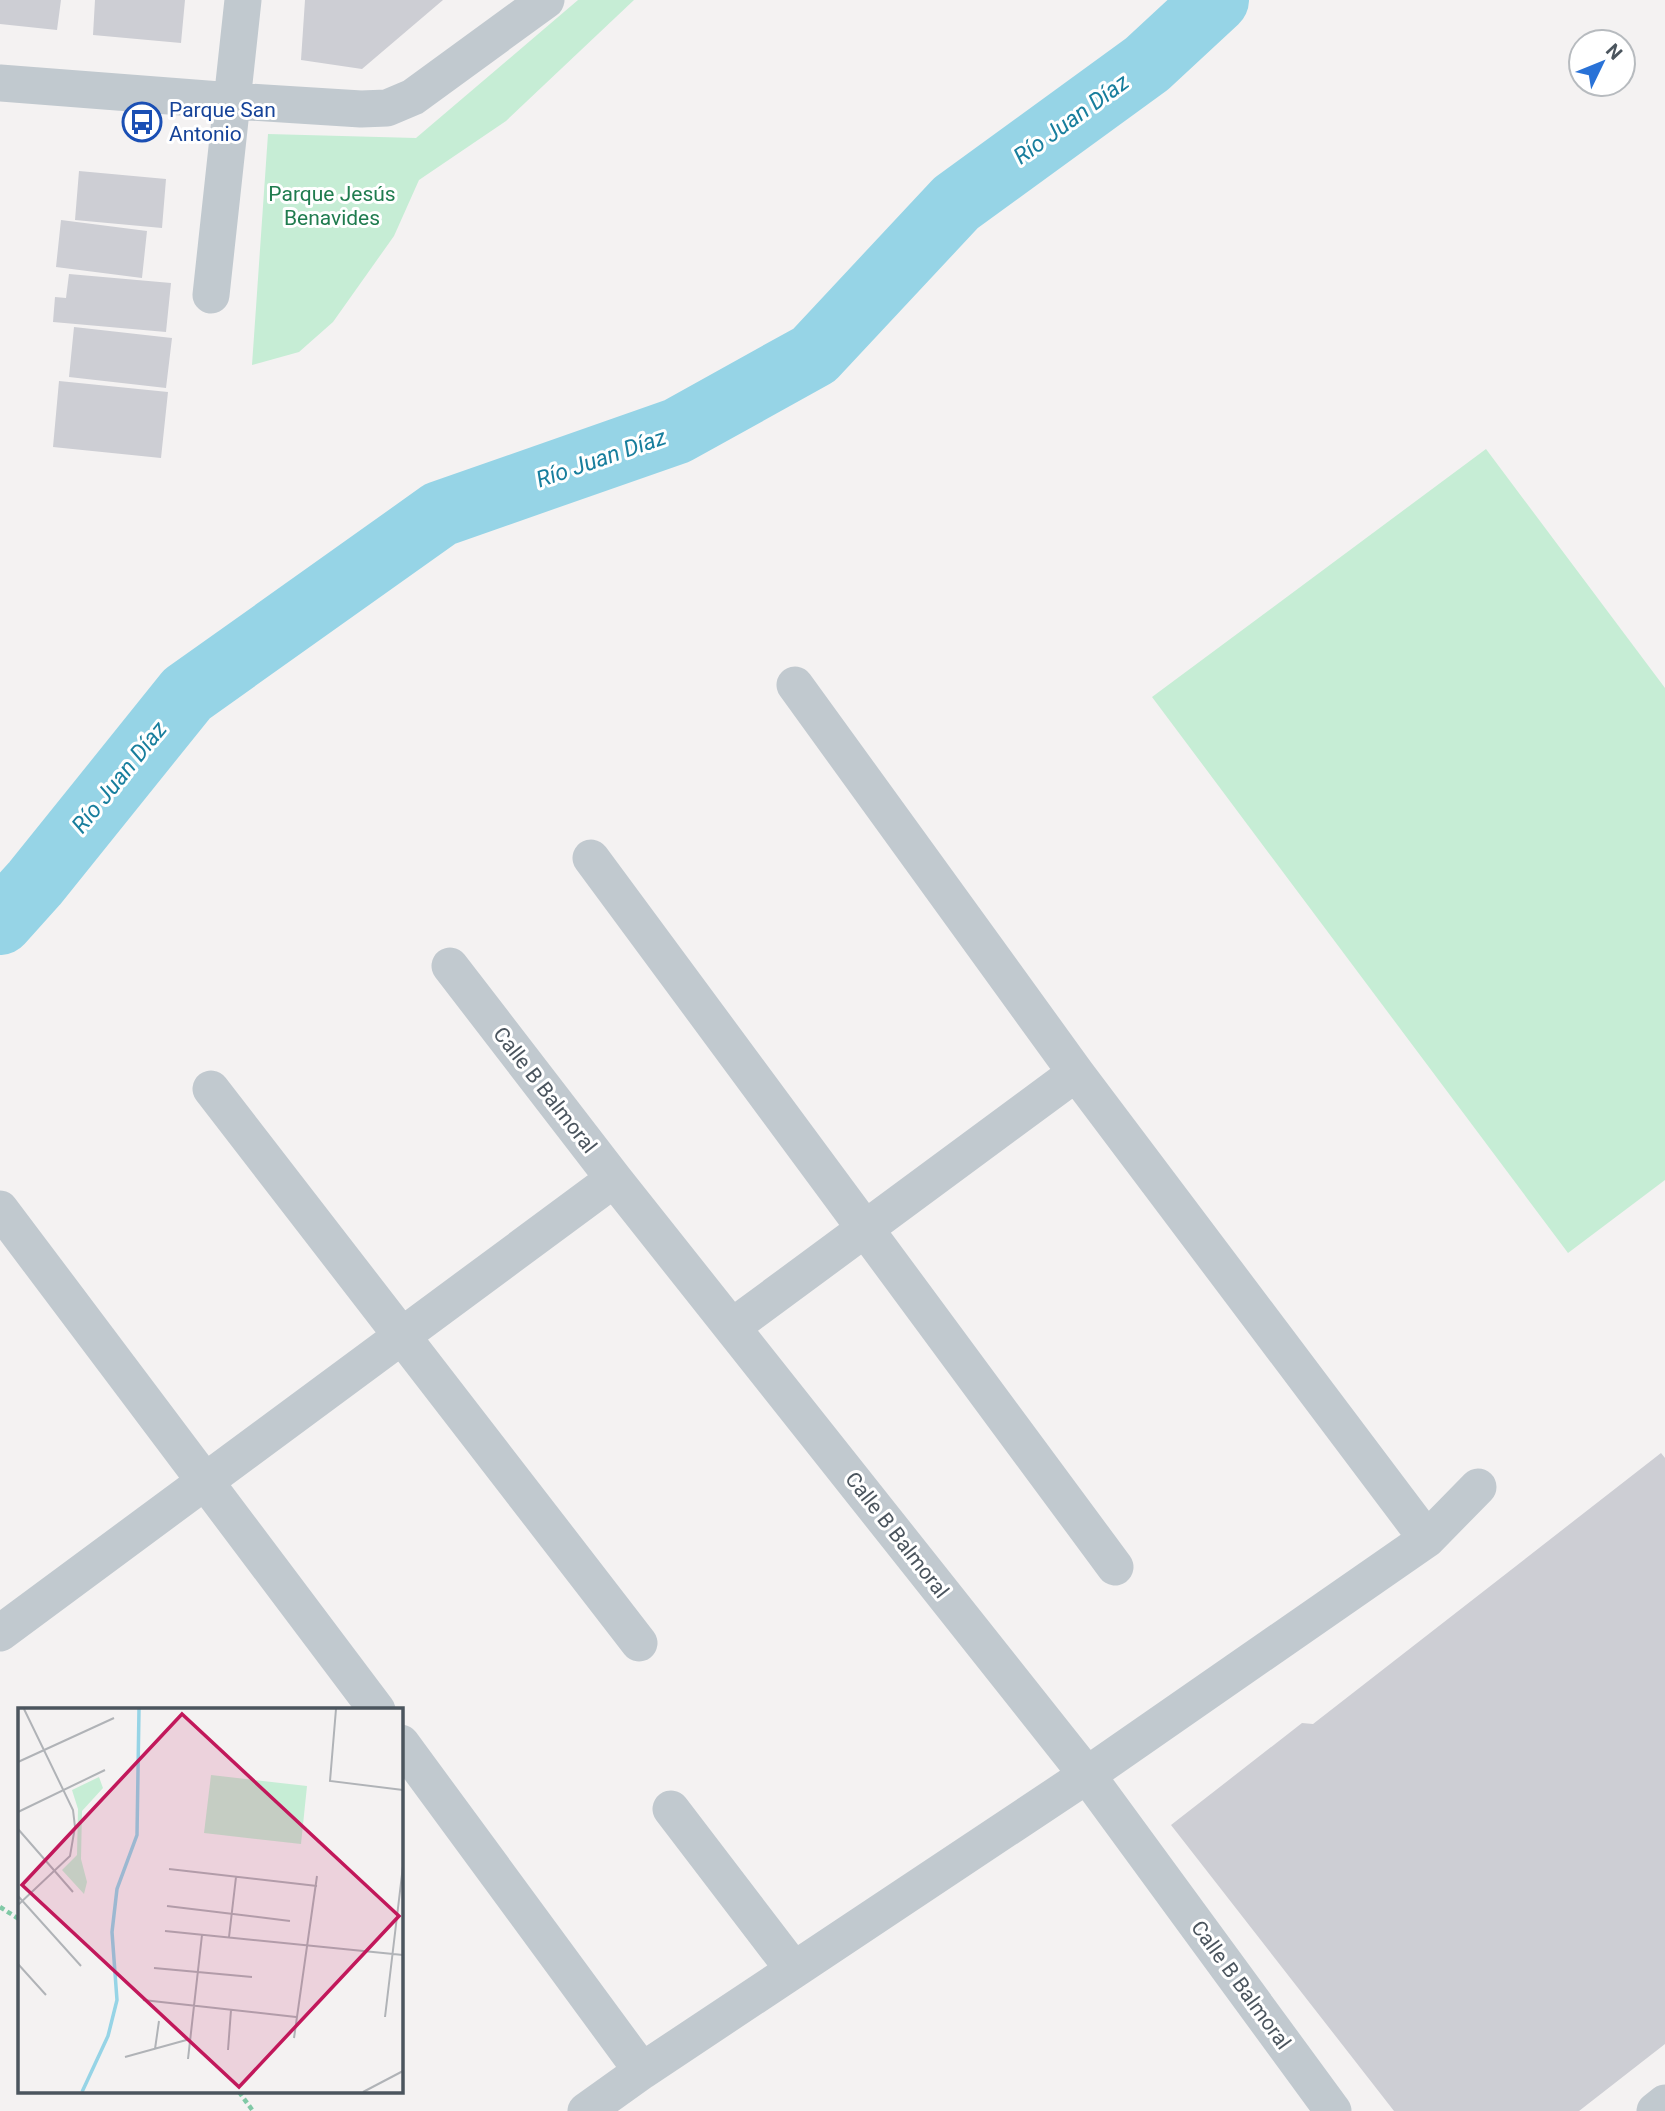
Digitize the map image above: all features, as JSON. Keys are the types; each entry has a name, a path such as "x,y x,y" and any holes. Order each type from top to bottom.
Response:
{"street":[{"path":"211,295 243,0"},
{"path":"0,83 379,109 397,106 413,97 545,0"},
{"path":"795,685 1076,1073 1427,1539"},
{"path":"592,858 1115,1567"},
{"name":"Calle B Balmoral","path":"450,967 614,1179 1087,1775 1333,2111"},
{"path":"732,1327 1076,1073"},
{"path":"211,1089 639,1643"},
{"path":"5,1623 204,1482 614,1179"},
{"path":"0,1209 204,1482 362,1705"},
{"path":"586,2111 1087,1775 1427,1539 1478,1487"},
{"path":"402,1744 642,2071"},
{"path":"671,1809 794,1970"},
{"path":"1655,2111 1665,2103"}],"path":[{"path":"0,1907 18,1918"},
{"path":"240,2094 253,2111"}],"green space":[{"name":"Parque Jesús Benavides","path":"578,0 634,0 506,121 419,180 394,236 333,322 299,352 252,365 268,134 416,138"},
{"path":"1486,449 1665,688 1665,1180 1568,1253 1152,697"}],"building":[{"path":"0,0 61,0 57,30 0,24"},
{"path":"95,0 185,0 181,43 93,35"},
{"path":"305,0 443,0 362,69 301,60"},
{"path":"79,171 166,179 162,228 75,220"},
{"path":"61,220 147,231 142,278 56,267"},
{"path":"69,274 171,283 166,332 53,322 55,297 66,298"},
{"path":"74,327 172,338 166,388 69,377"},
{"path":"59,381 168,392 161,458 53,447"},
{"path":"1661,1453 1665,1458 1665,2044 1579,2111 1394,2111 1171,1825 1302,1723 1313,1724"}],"waterway":[{"name":"Río Juan Díaz","path":"0,922 35,883 187,694 440,514 677,431 814,355 956,203 1147,64 1216,0"}],"place":[{"name":"Parque San Antonio","path":"142,122"}]}
